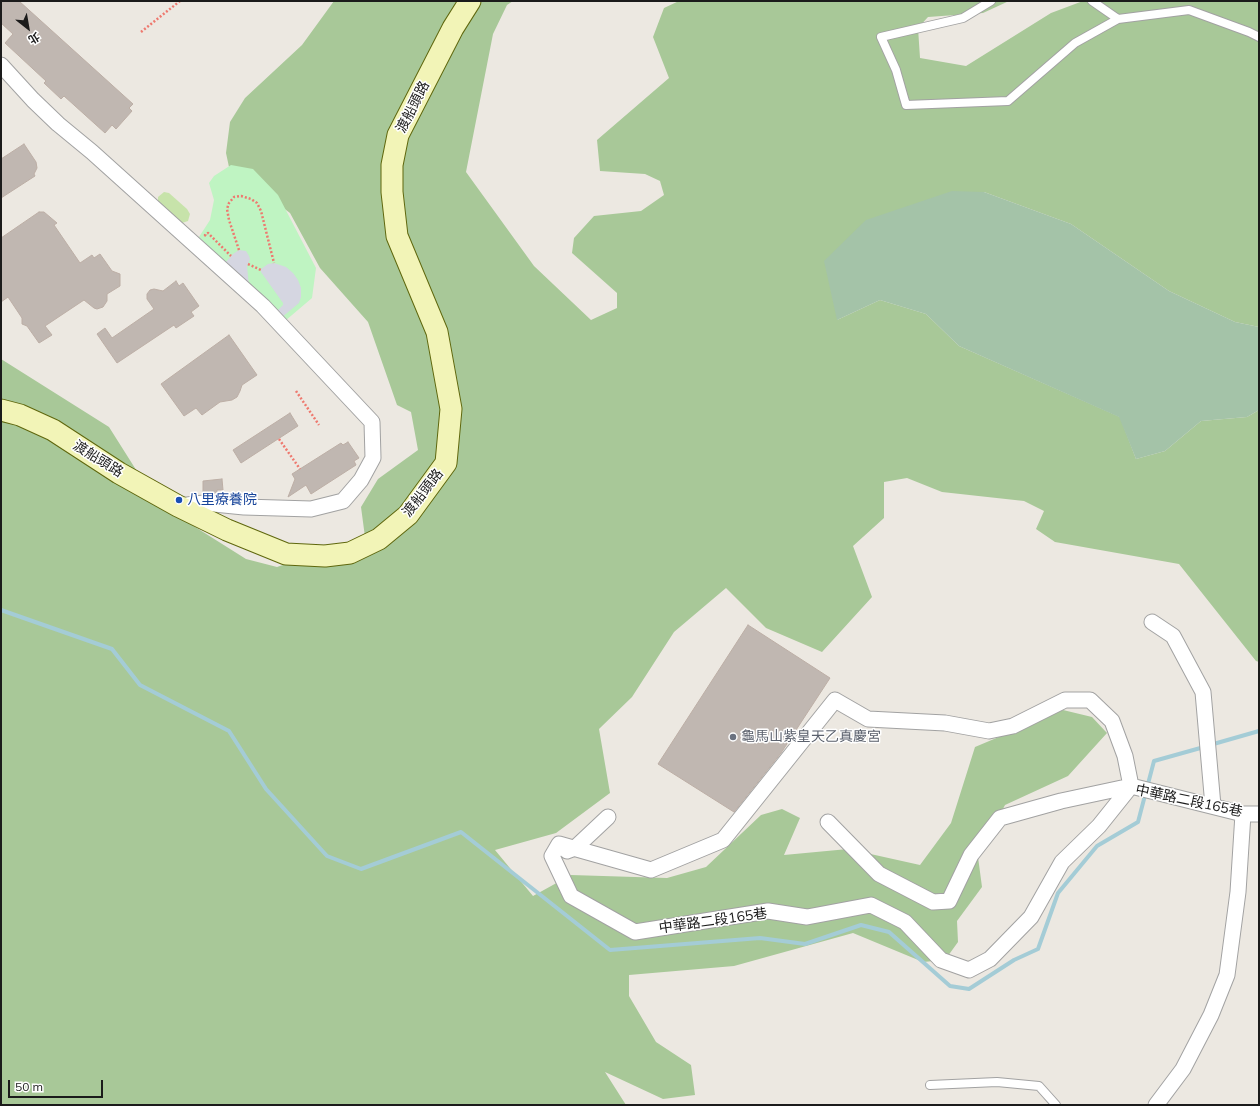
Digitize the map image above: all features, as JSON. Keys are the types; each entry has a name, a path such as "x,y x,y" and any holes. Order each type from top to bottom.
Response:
{"street":[{"name":"渡船頭路","path":"1,410 20,415 53,430 119,473 178,506 228,530 286,554 325,556 350,553 378,539 408,515 446,463 451,409 437,332 397,236 392,192 392,165 398,136 453,28 470,1"},
{"path":"1,65 33,100 58,124 92,152 263,306 372,422 373,458 360,480 342,501 311,509 244,507 204,503 178,506"},
{"path":"1152,622 1173,636 1203,692 1213,806"},
{"name":"中華路二段165巷","path":"834,700 868,719 945,724 989,731 1013,726 1065,700 1090,700 1112,721 1135,787 1099,826 1062,862 1031,917 990,959 969,970 941,960 905,922 871,905 807,917 768,911 635,932 571,896 552,856 559,844 652,870 723,840 834,700"},
{"path":"828,822 879,874 933,902 949,901 971,855 1000,818 1062,801 1135,787"},
{"name":"中華路二段165巷","path":"1135,787 1243,814 1259,814"},
{"path":"1156,1105 1183,1069 1210,1015 1227,975 1238,892 1243,814"},
{"path":"575,848 608,817"}],"lane":[{"path":"991,1 963,18 881,37 896,70 906,106 1008,101 1075,43 1118,19 1189,10 1259,37"},
{"path":"1092,1 1118,19"},
{"path":"930,1085 997,1082 1039,1086 1056,1105"}],"path":[{"path":"141,32 180,1"},
{"path":"239,250 227,209 229,203 234,197 241,196 251,199 256,203 261,211 274,263"},
{"path":"248,264 261,270"},
{"path":"296,391 319,425"},
{"path":"279,439 300,470"}],"green space":[{"path":"334,1 513,1 507,5 493,34 466,172 534,266 591,320 617,308 617,293 572,253 574,238 594,216 641,211 664,195 660,181 645,174 600,171 597,140 669,78 653,37 664,8 679,1 1009,1 983,13 928,17 918,28 920,58 966,66 1051,13 1083,1 1259,1 1259,327 1235,322 1169,291 1071,224 984,192 837,320 880,300 926,314 959,346 1120,417 1136,459 1165,451 1201,421 1247,417 1259,410 1259,662 1256,661 1179,564 1055,542 1036,529 1044,511 1024,501 942,492 907,478 884,482 884,518 853,546 872,597 822,652 766,628 726,588 674,632 632,697 599,729 610,793 556,833 495,850 533,896 571,875 667,878 706,867 761,815 782,809 800,818 784,855 848,849 920,865 951,823 975,747 1063,710 1092,717 1107,733 1068,776 1005,805 978,857 982,887 957,921 958,942 945,960 923,962 853,933 734,966 629,975 629,996 656,1042 691,1065 695,1095 663,1099 605,1072 626,1105 1,1105 1,359 109,427 157,503 246,559 277,567 365,537 361,507 378,479 418,450 411,412 397,405 368,322 320,268 290,213 229,167 226,153 230,122 245,98 302,45"},
{"path":"231,165 253,169 278,195 316,268 312,298 285,321 199,237 210,220 214,200 209,183 214,176"},
{"path":"952,191 984,192 1071,224 1169,291 1235,322 1259,327 1259,410 1247,417 1201,421 1165,451 1136,459 1119,417 959,346 926,314 880,300 837,320 824,261 866,220"},
{"path":"164,192 169,193 187,209 190,214 188,221 182,223 158,203 158,197"}],"shaded area":[{"path":"239,250 246,251 250,259 247,266 249,286 225,263"},
{"path":"274,263 286,267 293,273 301,288 299,303 281,318 276,312 283,305 283,303 261,272 261,269 268,264"}],"building":[{"path":"1,1 19,1 133,104 129,108 132,111 116,129 112,125 105,133 64,96 61,99 44,83 46,81 5,43 13,34 1,23"},
{"path":"24,144 36,162 37,168 34,174 35,176 1,198 1,159"},
{"path":"39,212 44,212 57,223 54,225 80,263 92,255 94,258 100,254 112,271 120,274 120,286 107,294 107,301 103,307 97,309 94,308 84,300 45,326 52,335 39,343 27,326 22,324 22,318 8,297 1,302 1,238"},
{"path":"176,281 179,286 183,283 199,306 191,312 194,316 176,328 174,325 117,363 97,334 105,328 112,338 154,309 147,299 147,294 150,290 154,289 163,291"},
{"path":"229,335 257,375 242,385 237,397 232,400 220,402 202,415 196,408 184,416 161,384"},
{"path":"290,413 298,426 241,463 233,450"},
{"path":"348,442 359,458 354,461 356,465 311,494 306,485 288,497 295,479 292,474 341,443 343,445"},
{"path":"222,479 223,490 217,490 217,495 203,494 203,481"},
{"name":"龜馬山紫皇天乙真慶宮","path":"748,625 830,678 781,753 734,812 658,764"}],"waterway":[{"path":"1,610 112,649 140,685 229,731 266,789 327,856 361,869 461,832 610,950 760,938 805,944 861,925 889,932 950,986 969,989 1014,960 1038,949 1058,893 1097,846 1138,822 1154,761 1204,747"},
{"path":"1210,745 1259,731"}],"place":[{"name":"八里療養院","path":"179,500"},
{"name":"龜馬山紫皇天乙真慶宮","path":"733,737"}]}
